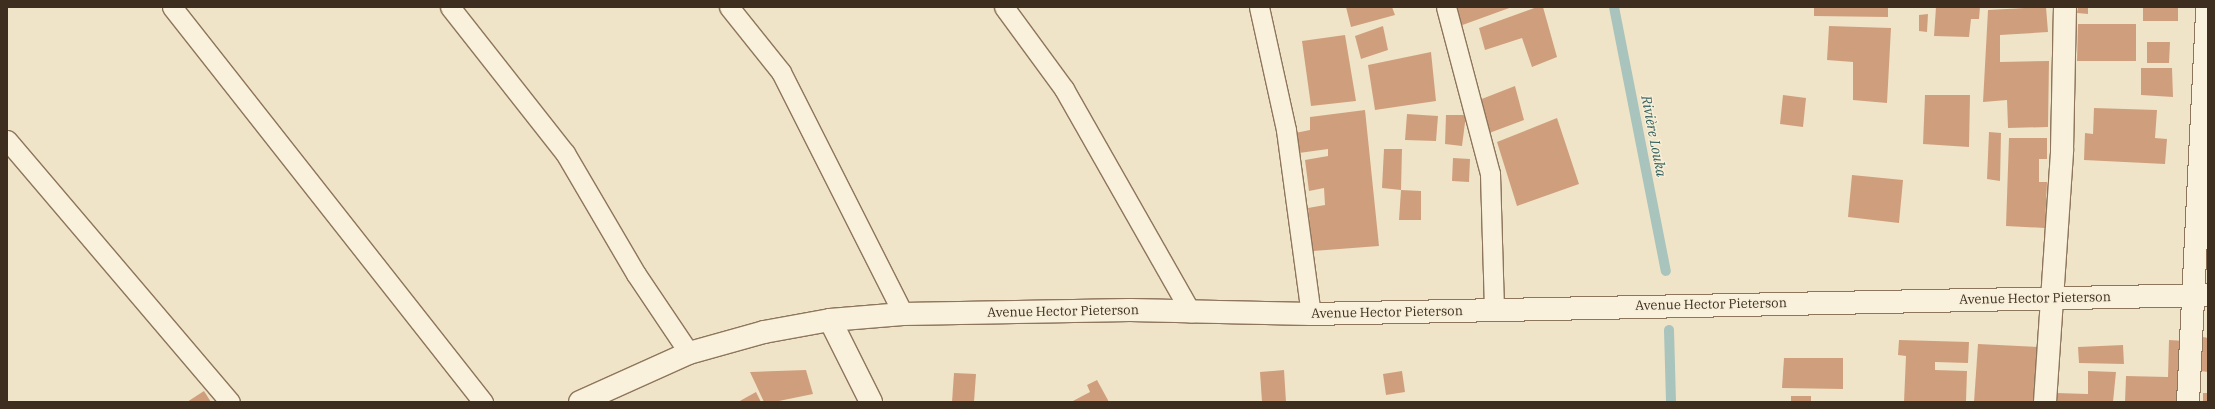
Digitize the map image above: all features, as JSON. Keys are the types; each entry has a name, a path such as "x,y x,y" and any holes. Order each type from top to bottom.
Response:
{"street":[{"path":"2045,402 2062,150 2065,7"},
{"path":"2188,402 2201,295 2207,7"},
{"name":"Avenue Hector Pieterson","path":"580,402 688,353 764,332 830,320 903,314 1130,310 1191,313 1311,314 2051,300 2201,295"},
{"path":"830,320 871,402"}],"lane":[{"path":"172,7 483,402"},
{"path":"450,7 565,153 636,274 688,353"},
{"path":"729,7 781,72 903,314"},
{"path":"1004,7 1064,89 1191,313"},
{"path":"1259,7 1286,130 1311,314"},
{"path":"1446,7 1490,174 1494,310"},
{"path":"7,140 230,402"}],"building":[{"path":"1346,7 1392,7 1395,15 1351,27"},
{"path":"1452,7 1512,7 1457,27"},
{"path":"1537,7 1543,7 1557,57 1532,67 1522,38 1485,50 1479,28"},
{"path":"1814,7 1888,7 1888,17 1814,16"},
{"path":"1936,7 1980,7 1979,19 1971,19 1969,37 1934,36"},
{"path":"2046,7 2048,32 2000,35 2000,62 2049,61 2048,127 2008,128 2007,100 1983,102 1988,10"},
{"path":"2078,7 2088,7 2088,14 2077,13"},
{"path":"2143,7 2178,7 2178,21 2143,21"},
{"path":"1928,14 1927,32 1919,31 1919,15"},
{"path":"2078,24 2136,24 2136,61 2077,61"},
{"path":"1383,26 1388,50 1361,59 1355,36"},
{"path":"1829,26 1891,28 1887,103 1853,100 1853,62 1827,60"},
{"path":"1345,35 1356,101 1311,106 1302,41"},
{"path":"2147,42 2170,42 2169,63 2147,63"},
{"path":"1431,52 1436,101 1375,110 1368,65"},
{"path":"2141,68 2172,68 2173,97 2141,95"},
{"path":"1515,86 1524,120 1484,135 1474,102"},
{"path":"1783,95 1806,98 1803,127 1780,124"},
{"path":"1925,95 1970,95 1969,147 1923,144"},
{"path":"2094,108 2157,110 2155,138 2167,139 2165,164 2084,160 2085,133 2093,134"},
{"path":"1365,110 1379,246 1313,251 1308,208 1325,205 1324,188 1309,191 1305,160 1328,156 1328,149 1299,153 1295,133 1310,130 1310,117"},
{"path":"1407,114 1438,116 1436,141 1405,140"},
{"path":"1446,115 1466,115 1462,146 1445,144"},
{"path":"1557,118 1579,184 1517,206 1497,142"},
{"path":"1989,132 2001,133 2000,181 1987,179"},
{"path":"2009,138 2047,138 2047,159 2039,159 2039,182 2047,182 2045,228 2006,226"},
{"path":"1384,149 1402,149 1401,190 1382,188"},
{"path":"1453,158 1470,159 1469,182 1452,181"},
{"path":"1852,175 1903,180 1899,223 1848,217"},
{"path":"1401,190 1421,191 1421,220 1399,220"},
{"path":"2203,337 2208,338 2208,372 2201,371"},
{"path":"1899,340 1969,342 1968,363 1935,362 1935,370 1967,371 1966,402 1904,402 1906,356 1898,355"},
{"path":"2169,340 2185,341 2181,402 2125,402 2126,376 2168,377"},
{"path":"1978,344 2039,347 2037,402 1974,402"},
{"path":"2123,345 2124,364 2079,363 2078,347"},
{"path":"1784,358 1843,358 1843,389 1782,388"},
{"path":"806,370 813,394 774,402 764,402 750,372"},
{"path":"1284,370 1286,402 1262,402 1260,372"},
{"path":"1402,371 1405,392 1386,395 1383,374"},
{"path":"2088,371 2116,372 2113,402 2056,402 2056,393 2088,394"},
{"path":"954,373 976,374 974,402 952,402"},
{"path":"1097,380 1109,402 1071,402 1090,392 1087,385"},
{"path":"204,391 211,402 187,402"},
{"path":"756,392 761,402 738,402"},
{"path":"2203,393 2208,393 2208,402 2203,402"},
{"path":"1791,396 1811,396 1811,402 1791,402"}],"waterway":[{"name":"Rivière Louka","path":"1614,7 1666,271"},
{"name":"Rivière Louka","path":"1669,330 1671,402"}]}
